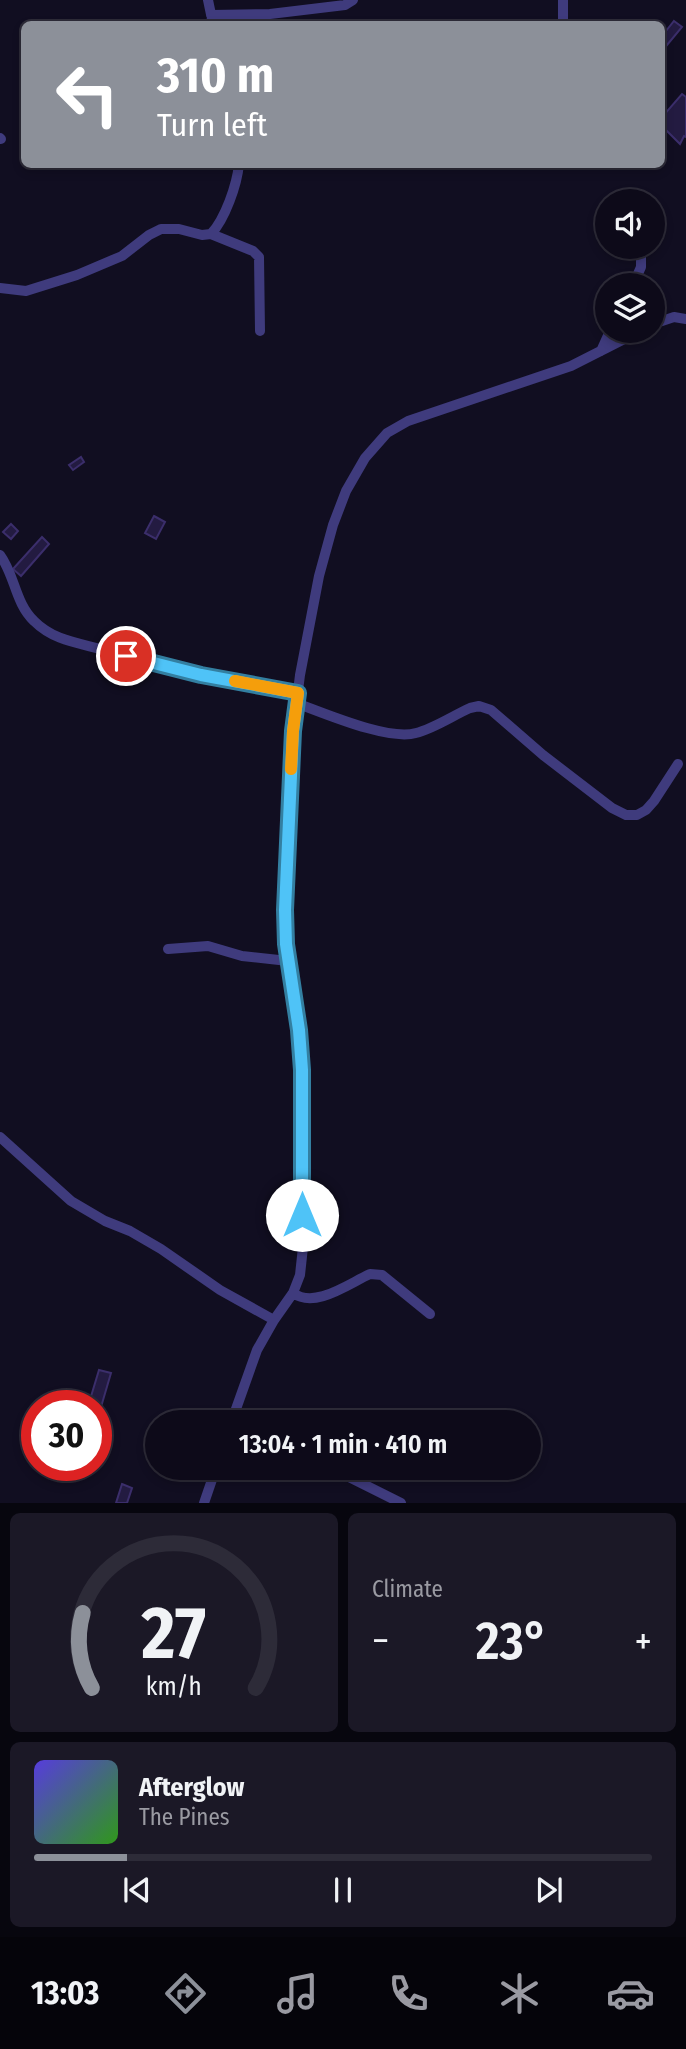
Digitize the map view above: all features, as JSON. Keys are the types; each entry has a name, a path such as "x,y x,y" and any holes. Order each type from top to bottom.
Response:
{"street":[{"path":"208,0 212,20 345,5 353,0"},
{"path":"563,0 563,21"},
{"path":"211,234 219,226 235,185 238,168"},
{"path":"0,288 26,291 77,275 122,256 161,229 211,234 253,251 259,257 260,331"},
{"path":"665,320 674,317 686,319"},
{"path":"600,351 604,343"},
{"path":"235,1410 257,1350 293,1293 300,1275 303,1247 302,1070 299,1030 288,961 285,910 293,731 297,698 319,576 333,525 346,491 365,458 387,433 408,421 571,366 616,343"},
{"path":"0,555 10,571 26,613 50,634 69,642 297,698 359,725 401,735 416,733 479,706 491,710 543,755 612,808 626,815 637,816 646,810 678,764"},
{"path":"168,949 208,946 242,956 288,961"},
{"path":"0,1137 71,1201 161,1249 220,1290 274,1320"},
{"path":"293,1293 300,1298 317,1299 376,1273 430,1314"},
{"path":"204,1503 212,1480"},
{"path":"355,1480 401,1503"}],"building":[{"path":"674,21 682,27 667,45 665,32"},
{"path":"682,94 686,97 686,137 684,136 680,144 665,129 665,114"},
{"path":"81,457 84,462 73,470 69,465"},
{"path":"154,516 165,522 156,539 145,533"},
{"path":"11,524 18,531 11,539 3,532"},
{"path":"42,537 49,544 21,576 13,569"},
{"path":"99,1370 111,1373 106,1390 93,1390"},
{"path":"122,1484 132,1488 127,1503 116,1503"}],"slow traffic":[{"path":"235,681 298,693 291,769"}],"route":[{"path":"126,656 173,669 298,693 293,731 285,910 286,944 302,1070 302,1215"}]}
